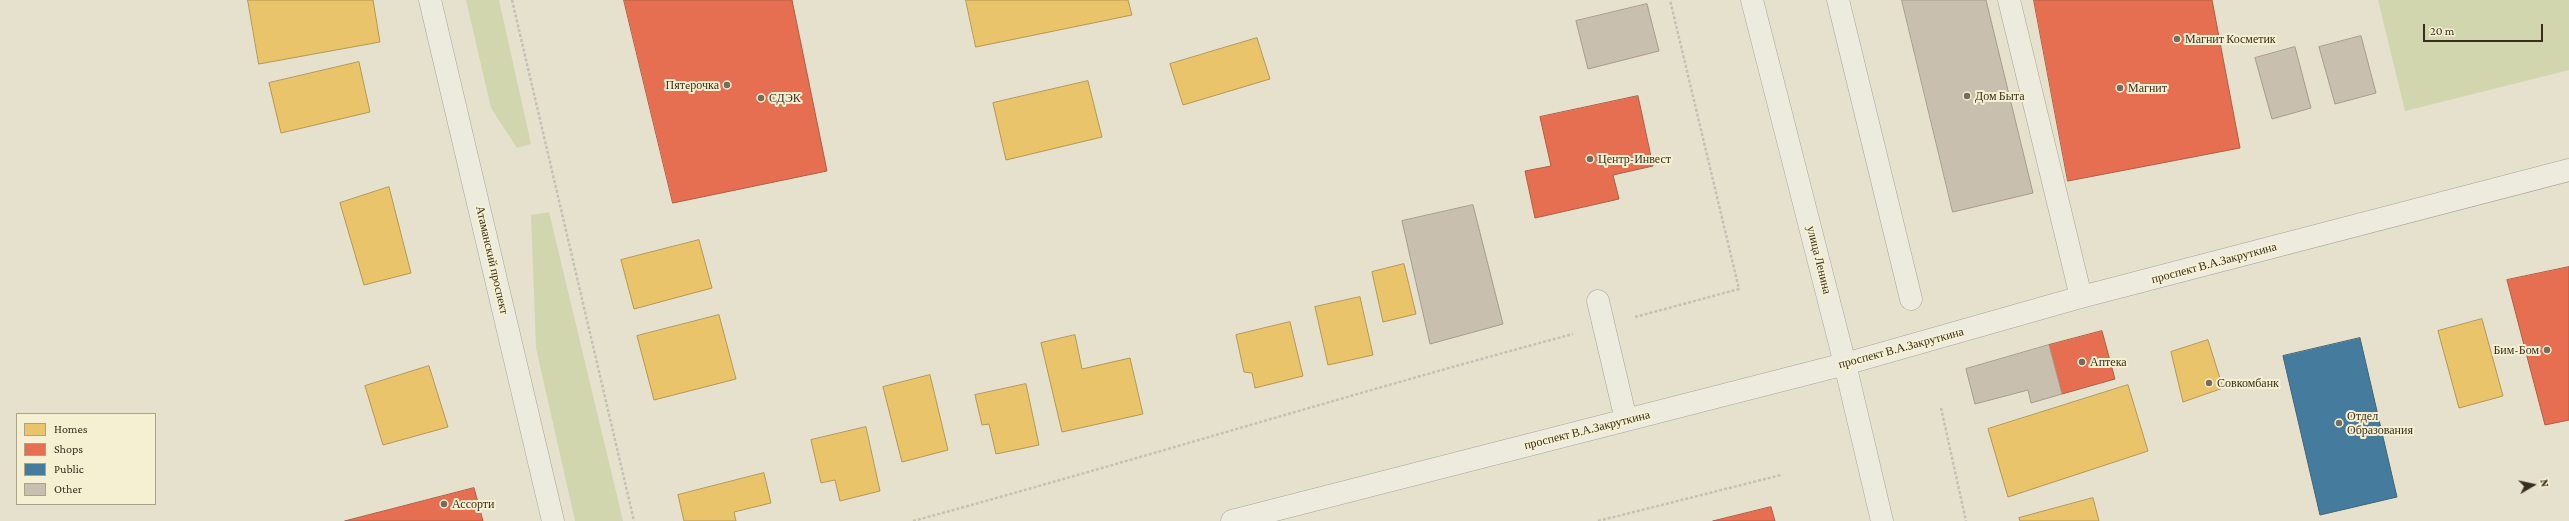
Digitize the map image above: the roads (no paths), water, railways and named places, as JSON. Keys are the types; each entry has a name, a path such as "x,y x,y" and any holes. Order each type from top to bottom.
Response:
{"street":[{"name":"Атаманский проспект","path":"430,0 553,521"},
{"name":"улица Ленина","path":"1752,0 1845,364 1882,521"},
{"path":"1838,0 1911,299"},
{"path":"2008,0 2082,297"},
{"name":"проспект В.А.Закруткина","path":"1232,521 1845,364 2082,297 2569,170"},
{"path":"1598,301 1626,420"}],"place":[{"name":"Магнит Косметик","path":"2177,39"},
{"name":"Пятeрочка","path":"727,85"},
{"name":"Магнит","path":"2120,88"},
{"name":"Дом Быта","path":"1967,96"},
{"name":"СДЭК","path":"761,98"},
{"name":"Центр-Инвест","path":"1590,159"},
{"name":"Бим-Бом","path":"2547,350"},
{"name":"Аптека","path":"2082,362"},
{"name":"Совкомбанк","path":"2209,383"},
{"name":"Отдел Образования","path":"2339,423"},
{"name":"Ассорти","path":"444,504"}]}
